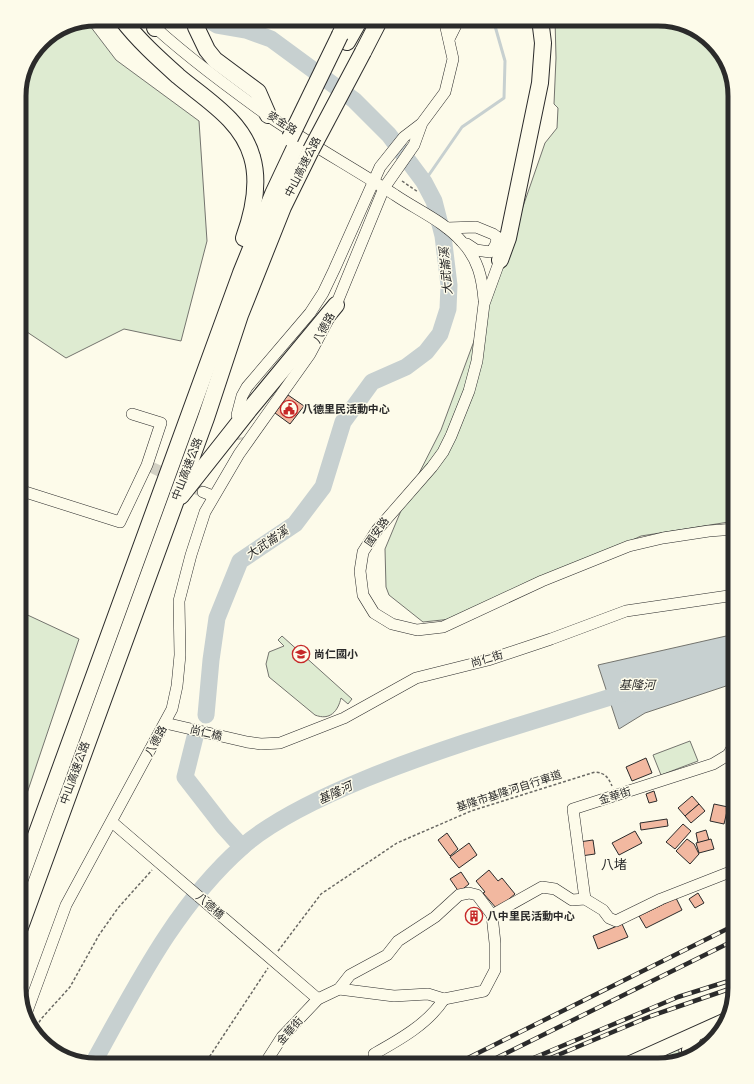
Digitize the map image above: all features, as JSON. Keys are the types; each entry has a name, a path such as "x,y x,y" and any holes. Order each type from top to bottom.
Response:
{"highway":[{"path":"128,26 151,52 228,117 243,138 252,157 256,184 251,218 207,342 191,413"},
{"path":"196,26 207,50 215,60 258,92 268,115"},
{"path":"343,39 346,26"},
{"name":"中山高速公路","path":"26,863 191,413 241,272 272,194 299,144 343,39 354,26"},
{"name":"中山高速公路","path":"26,911 206,418 240,315 283,207 299,144 363,52 376,26"},
{"path":"499,247 540,83 543,43 541,26"},
{"path":"172,508 249,410 336,306"}],"main road":[{"path":"642,1058 719,1023"},
{"path":"689,1051 694,1035"}],"street":[{"name":"麥金路","path":"159,26 268,115 447,228 461,241 478,264 482,282 484,304"},
{"path":"422,124 444,92 449,79 453,59 446,26"},
{"path":"450,39 456,26"},
{"name":"八德路","path":"237,415 242,396 247,387 292,335 323,294 380,167 404,137 422,124"},
{"name":"八德路","path":"28,1007 64,910 172,709 177,686 180,655 179,615 182,587 205,512 208,494 239,454 310,354 336,306 384,188 394,177 414,145 422,124"},
{"path":"447,228 476,226 493,234 499,247 476,250 461,241"},
{"name":"國安路","path":"499,247 484,304 477,361 468,391 451,436 432,467 377,530 363,552 360,571 363,595 374,613 392,624 417,630 443,627 542,581 629,546 671,537 728,529"},
{"path":"26,492 120,522 149,466 161,424 132,414"},
{"path":"238,440 239,454"},
{"name":"尚仁街","path":"246,742 261,744 280,743 344,718 416,678 488,660 551,639 626,611 728,595"},
{"name":"尚仁橋","path":"165,723 246,742"},
{"name":"金華街","path":"585,899 573,809 713,764 728,755"},
{"name":"八德橋","path":"112,822 148,851 272,961"},
{"path":"339,989 394,996 428,994 444,999 484,991 495,970 495,943 492,915 542,887 555,889 572,900 585,899 604,910 609,918 616,921 661,899 728,873"},
{"name":"金華街","path":"268,1058 282,1037 318,999 339,989 350,976 387,955 398,940 435,917 459,896 469,893 477,895 492,915"},
{"path":"272,961 318,999"},
{"path":"374,1054 401,1038 437,1011 444,999"}],"path":[{"path":"394,177 418,192"},
{"name":"基隆市基隆河自行車道","path":"209,1058 272,961 321,894 397,843 471,810 595,772 602,773 608,778 615,796"},
{"path":"37,1026 41,1019 70,987 99,935 118,908 152,870 156,869"}],"green space":[{"path":"90,26 116,60 199,121 207,241 181,341 124,329 66,358 27,332 26,92 28,78 38,57 50,43 69,31"},
{"path":"555,26 662,26 671,27 689,33 697,38 711,50 723,69 726,78 728,96 728,522 641,536 461,618 423,622 389,595 386,587 385,549 405,501 441,430 510,244 545,143 557,128 558,108 554,104 556,58"},
{"path":"26,614 79,639 26,796"},
{"path":"282,636 352,699 348,704 341,698 338,707 332,714 325,717 320,717 315,715 269,677 266,664 269,652 284,646 278,640"},
{"path":"690,741 698,761 661,775 653,755"},
{"path":"675,1048 679,1051 679,1055 676,1056 654,1058"}],"water":[{"name":"基隆河","path":"728,636 728,685 645,713 619,729 598,665"}],"building":[{"name":"八德里民活動中心","path":"288,395 304,406 290,424 275,413"},
{"path":"646,758 652,773 632,781 626,767"},
{"path":"654,791 657,801 649,803 646,794"},
{"path":"692,796 699,804 685,816 678,808"},
{"path":"699,804 705,811 691,823 685,816"},
{"path":"714,804 728,807 724,824 710,821"},
{"path":"667,819 668,826 641,830 640,823"},
{"path":"683,824 691,831 675,849 666,842"},
{"path":"706,830 709,840 698,843 696,833"},
{"path":"635,831 642,843 619,855 612,843"},
{"path":"447,833 458,849 450,856 438,840"},
{"path":"687,839 694,844 699,854 690,864 676,851"},
{"path":"711,839 714,849 699,853 696,843"},
{"path":"593,840 595,854 581,856 579,842"},
{"path":"469,843 477,855 459,868 450,857"},
{"path":"489,870 498,881 502,878 515,894 497,909 483,893 485,892 476,881"},
{"path":"461,872 469,884 459,892 450,879"},
{"path":"698,893 704,903 695,908 689,899"},
{"path":"676,898 682,910 646,928 639,916"},
{"name":"八中里民活動中心","path":"475,908 482,915 473,924 466,917"},
{"path":"622,924 628,937 598,949 593,936"}],"waterway":[{"name":"大武崙溪","path":"206,715 211,660 217,618 240,561 295,524 323,487 343,422 372,382 406,367 426,352 440,334 448,309 449,285 443,236 434,201 424,182 389,135 354,100 271,39 246,30 223,26"},
{"path":"424,182 462,127 504,98 505,61 495,26"},
{"name":"基隆河","path":"96,1058 158,949 196,895 218,870 242,847 269,827 317,800 397,766 496,732 630,691"},
{"name":"大武崙溪","path":"195,737 185,777 223,826 242,847"}],"tunnel":[{"path":"237,421 238,440"},
{"path":"151,467 203,492"}],"railway":[{"path":"468,1058 728,928"},
{"path":"496,1058 728,943"},
{"path":"534,1058 678,997 728,981"},
{"path":"551,1058 651,1016 728,989"}],"place":[{"name":"八德里民活動中心","path":"289,409"},
{"name":"尚仁國小","path":"301,654"},
{"name":"八中里民活動中心","path":"474,916"}],"district":[{"name":"八堵","path":"614,864"}]}
